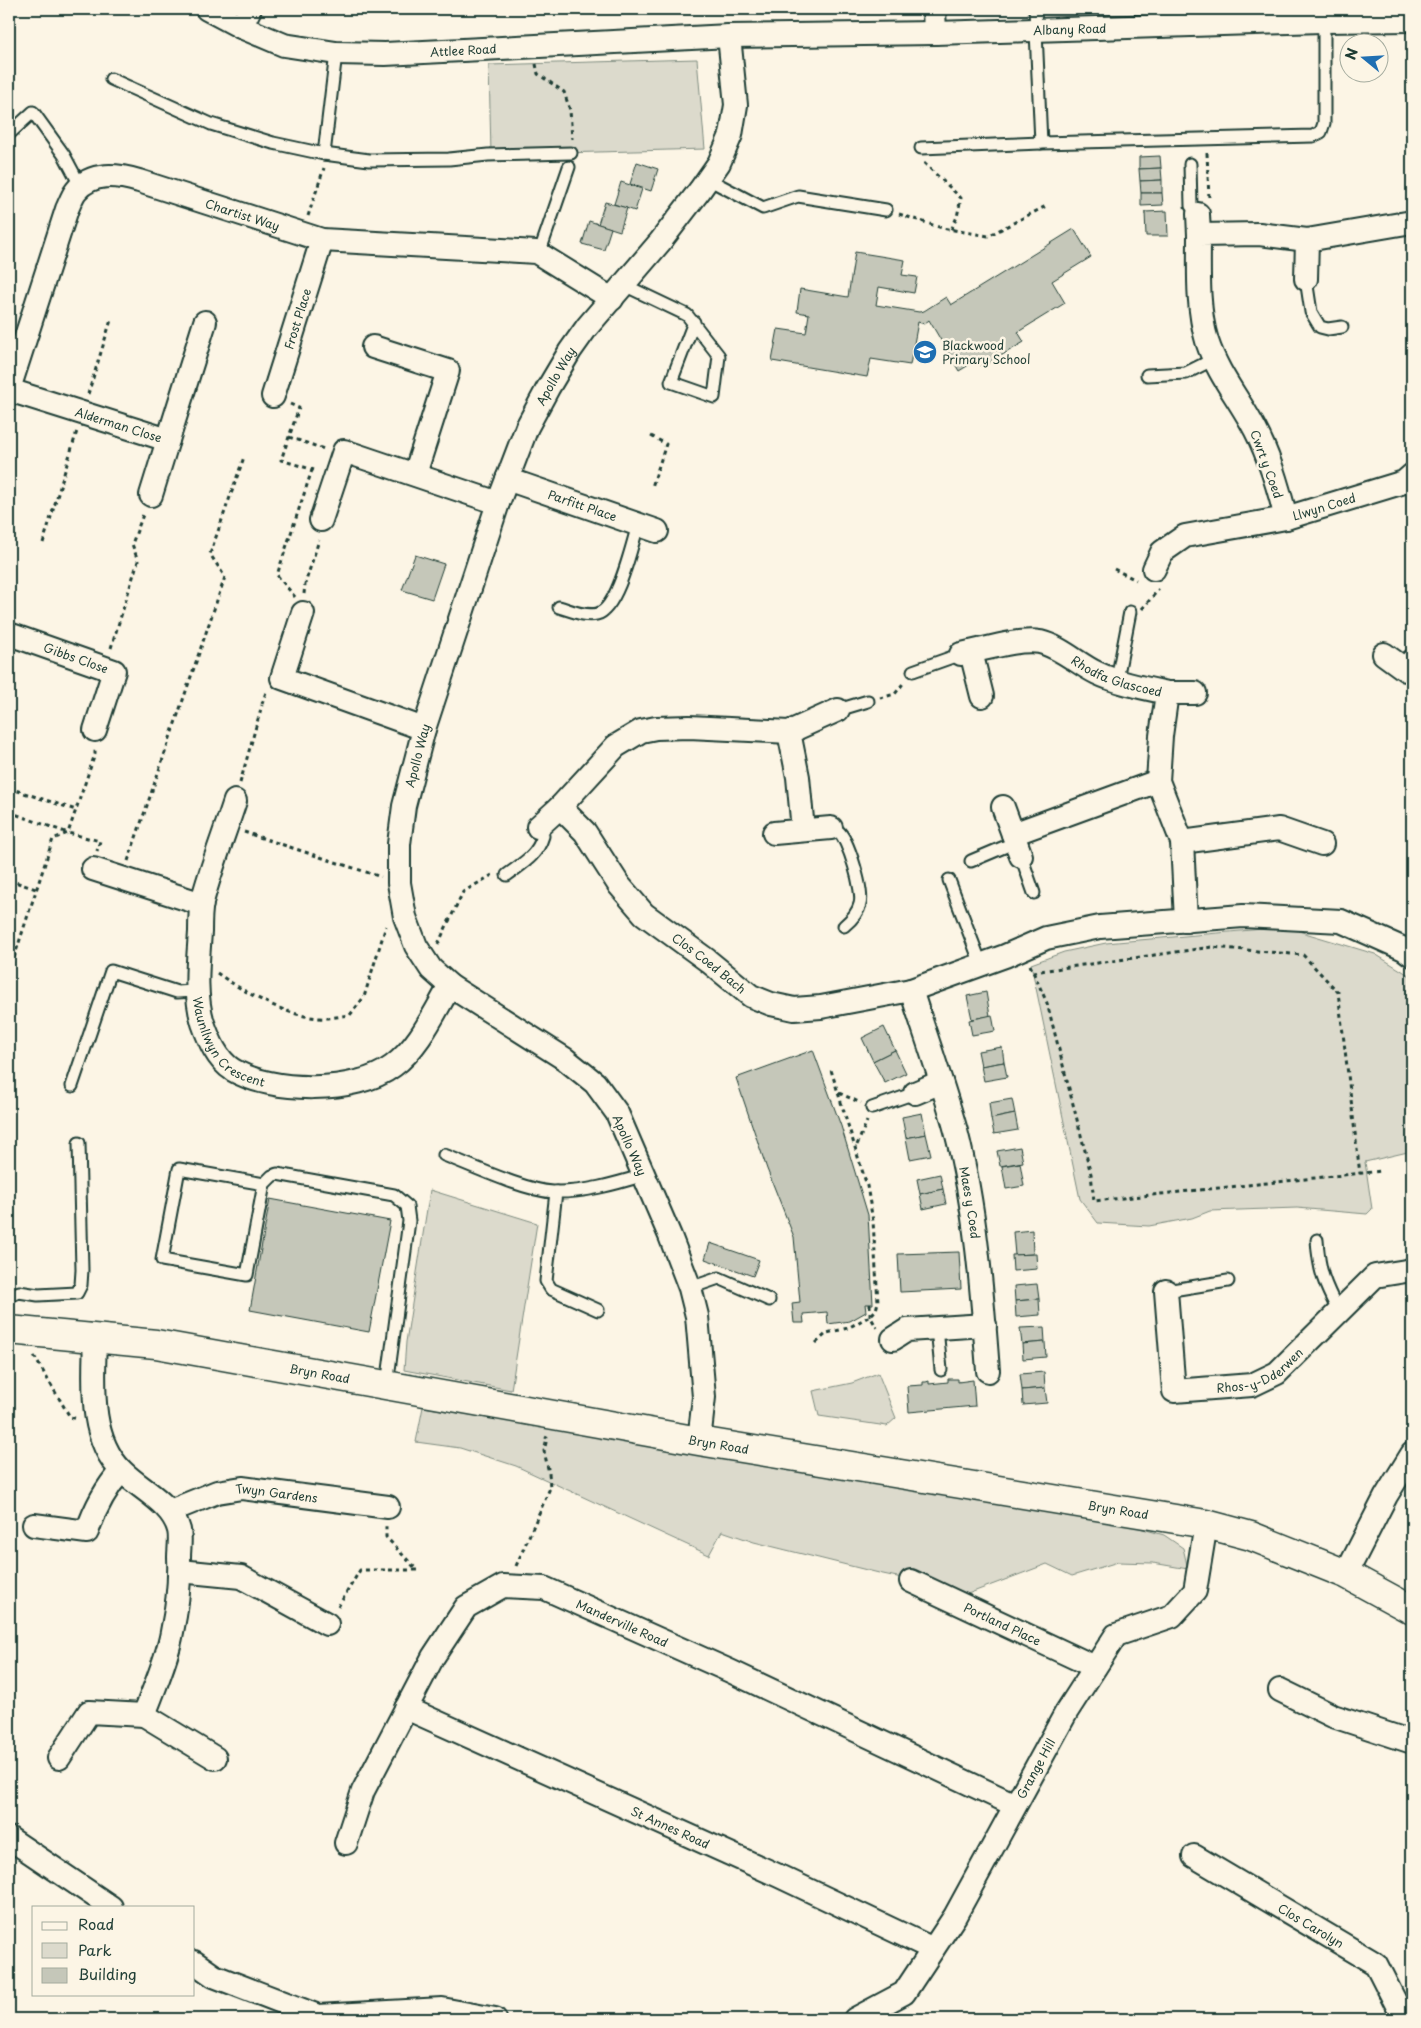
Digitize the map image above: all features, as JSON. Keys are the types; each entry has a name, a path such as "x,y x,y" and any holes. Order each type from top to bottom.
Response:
{"street":[{"name":"Attlee Road","path":"206,9 246,18 284,45 336,53 385,54 729,36"},
{"path":"934,9 935,33"},
{"name":"Albany Road","path":"729,36 935,33 1036,19 1321,15 1412,20"},
{"name":"Apollo Way","path":"699,1441 704,1397 698,1316 690,1288 670,1236 617,1113 595,1083 565,1059 450,986 428,965 416,946 405,917 399,883 399,844 404,806 424,729 498,503 527,427 570,351 660,242 708,179 719,163 731,135 736,104 729,36"},
{"name":"Chartist Way","path":"81,187 87,182 103,176 120,175 322,240 536,252 618,292"},
{"path":"9,390 67,209 76,191 81,187"},
{"path":"1202,218 1259,234 1307,240 1412,222"},
{"name":"Cwrt y Coed","path":"1202,218 1201,310 1207,341 1227,384 1258,435 1275,480 1286,518"},
{"name":"Frost Place","path":"273,396 322,240"},
{"path":"1306,279 1307,240"},
{"name":"Alderman Close","path":"9,390 168,440 205,322"},
{"path":"373,347 448,371 415,474"},
{"path":"150,495 168,440"},
{"path":"321,520 344,452 498,503"},
{"name":"Parfitt Place","path":"507,479 648,528"},
{"name":"Llwyn Coed","path":"1154,569 1162,552 1185,536 1232,526 1286,518 1409,483"},
{"path":"299,606 275,683 424,729"},
{"name":"Gibbs Close","path":"9,634 114,671 95,730"},
{"name":"Rhodfa Glascoed","path":"966,653 1020,642 1039,642 1056,648 1099,674 1167,693 1161,736 1158,781 1182,842 1186,921"},
{"path":"966,653 982,696"},
{"path":"1384,654 1406,670 1412,661"},
{"path":"1167,693 1195,693"},
{"path":"538,827 560,807 616,746 642,731 656,728 689,727 789,732 838,710"},
{"path":"789,732 798,777 803,830"},
{"path":"1003,807 1017,844 1158,781"},
{"name":"Waunllwyn Crescent","path":"235,801 202,904 197,989 202,1021 214,1049 232,1069 259,1082 323,1087 351,1085 376,1076 394,1066 412,1046 450,986"},
{"name":"Clos Coed Bach","path":"560,807 585,832 619,885 644,914 707,960 751,996 770,1004 794,1009 821,1007 911,990 1046,938 1100,927 1243,916 1341,921 1409,945"},
{"path":"774,833 831,828"},
{"path":"1182,842 1279,829 1322,844"},
{"path":"93,869 202,904"},
{"name":"Maes y Coed","path":"911,990 956,1132 967,1185 978,1256 988,1371"},
{"path":"915,1093 941,1082"},
{"name":"Rhos-y-Dderwen","path":"1166,1291 1174,1391 1252,1385 1277,1373 1375,1276 1412,1270"},
{"path":"886,1334 907,1330 985,1325"},
{"name":"Bryn Road","path":"14,1331 156,1344 699,1441 1206,1524 1251,1536 1346,1574 1412,1610"},
{"path":"95,1338 94,1383 102,1438 109,1454 121,1471 170,1511 179,1531 180,1571 172,1633 144,1714"},
{"path":"1346,1574 1386,1496 1412,1454"},
{"path":"34,1525 87,1532 93,1514 106,1488 121,1471"},
{"name":"Twyn Gardens","path":"170,1511 217,1492 242,1488 388,1507"},
{"name":"Grange Hill","path":"855,2019 904,1993 955,1916 1067,1711 1116,1635 1172,1616 1195,1591 1206,1524"},
{"path":"180,1571 241,1577 327,1624"},
{"name":"Portland Place","path":"911,1582 1095,1667"},
{"name":"Manderville Road","path":"346,1842 363,1791 433,1657 466,1607 503,1586 544,1588 730,1671 1015,1805"},
{"path":"1280,1690 1333,1716 1412,1742"},
{"name":"St Annes Road","path":"406,1708 770,1872 933,1949"},
{"path":"59,1758 89,1712 144,1714 215,1758"},
{"path":"9,1838 110,1906"},
{"name":"Clos Carolyn","path":"1194,1856 1376,1964 1404,2017"},
{"path":"195,1963 214,1976 318,2016 442,2009 494,2019"}],"lane":[{"path":"921,148 1314,136 1321,132 1324,123 1324,34 1321,15"},
{"path":"1036,19 1040,143"},
{"path":"324,154 336,53"},
{"path":"111,78 211,124 273,143 324,154 378,160 449,159 488,154 571,153"},
{"path":"9,134 33,112 64,155 81,187"},
{"name":"Cwrt y Coed","path":"1190,164 1191,206 1202,218"},
{"path":"539,254 569,167"},
{"path":"708,179 763,208 798,196 886,210"},
{"path":"1306,279 1311,312 1320,327 1328,329 1342,327"},
{"path":"618,292 687,315 694,322 719,356 714,397 671,382 694,322"},
{"path":"1147,375 1186,373 1214,359"},
{"path":"559,606 588,615 599,614 607,607 615,595 648,528"},
{"path":"1116,680 1130,612"},
{"path":"913,671 966,653"},
{"path":"838,710 868,701"},
{"path":"511,873 532,857 539,848 543,836 538,827"},
{"path":"831,828 838,831 844,840 861,885 861,904 844,926"},
{"path":"971,861 1017,844 1034,893"},
{"path":"949,880 981,964"},
{"path":"72,1086 111,971 177,992 195,991 197,989"},
{"path":"872,1108 915,1093"},
{"path":"9,1296 19,1292 38,1295 78,1293 81,1285 82,1270 80,1143"},
{"path":"444,1155 528,1187 556,1192 616,1184 644,1175"},
{"path":"264,1184 179,1169 162,1260 247,1274 264,1184 277,1174 390,1194 402,1200 407,1206 409,1221 387,1386"},
{"path":"556,1192 546,1281 551,1289 598,1310"},
{"path":"1317,1240 1318,1265 1324,1284 1339,1312"},
{"path":"690,1288 719,1278 769,1300"},
{"path":"1166,1291 1228,1281"},
{"path":"937,1328 941,1370"}],"path":[{"path":"536,63 538,74 564,92 570,110 571,153"},
{"path":"921,148 923,162 961,198 957,217 951,230"},
{"path":"1202,218 1207,151"},
{"path":"308,217 328,158 324,154"},
{"path":"886,210 951,230 988,236 1048,204"},
{"path":"273,396 299,408 281,460 336,478"},
{"path":"651,436 666,444 652,487"},
{"path":"289,437 343,455"},
{"path":"122,878 224,577 210,554 244,457"},
{"path":"299,606 277,575 312,470"},
{"path":"104,668 138,561 132,544 150,495"},
{"path":"299,606 322,531 321,520"},
{"path":"868,701 895,694 913,671"},
{"path":"235,801 262,704 275,683"},
{"path":"262,704 275,683"},
{"path":"9,974 53,839 68,833 95,754 95,730"},
{"path":"9,788 76,810"},
{"path":"9,812 68,833 100,841 93,869"},
{"path":"227,826 399,883"},
{"path":"428,965 463,892 509,864 511,873"},
{"path":"9,880 36,889"},
{"path":"198,959 236,987 286,1011 319,1018 350,1015 364,997 387,921"},
{"path":"1033,972 1212,947 1302,955 1338,992 1360,1174"},
{"path":"1022,948 1047,1003 1091,1174 1094,1202 1382,1171"},
{"path":"816,1343 827,1333 848,1328 870,1316 876,1310 878,1302 873,1221 867,1186 831,1070"},
{"path":"838,1093 872,1108 856,1146"},
{"path":"870,1304 870,1316 886,1334"},
{"path":"14,1331 70,1417 99,1423"},
{"path":"512,1575 550,1488 550,1473 544,1452 546,1438 540,1434"},
{"path":"327,1624 360,1570 417,1570 386,1537 388,1507"}],"green space":[{"path":"697,59 705,149 491,155 489,65"},
{"path":"1285,927 1375,954 1412,977 1412,1151 1365,1162 1372,1209 1367,1214 1297,1208 1210,1211 1192,1218 1149,1226 1098,1223 1080,1199 1031,964 1064,952 1106,943"},
{"path":"430,1190 537,1223 511,1390 404,1370 406,1342"},
{"path":"878,1373 896,1418 887,1426 819,1416 813,1391 852,1383"},
{"path":"423,1407 1129,1525 1164,1535 1183,1548 1188,1569 1153,1563 1118,1562 1072,1576 1047,1564 957,1598 926,1583 754,1542 722,1531 709,1555 516,1466 460,1448 416,1442"}],"building":[{"path":"1160,156 1161,168 1139,169 1139,157"},
{"path":"637,162 658,169 651,191 630,184"},
{"path":"1161,168 1162,180 1140,181 1139,169"},
{"path":"1162,180 1162,193 1141,193 1140,181"},
{"path":"621,182 642,189 635,211 614,204"},
{"path":"1141,193 1162,193 1163,205 1141,206"},
{"path":"605,202 627,208 620,231 598,224"},
{"path":"1167,211 1168,236 1146,236 1145,212"},
{"path":"589,221 611,228 604,250 582,244"},
{"path":"1074,229 1091,257 1052,281 1065,303 1018,332 1024,342 982,367 977,360 959,371 929,320 924,324 918,322 910,365 871,359 867,377 772,361 778,329 806,333 809,314 797,312 800,289 848,297 855,252 905,260 902,275 917,277 914,293 879,287 876,305 919,312 924,311 946,297 951,305"},
{"path":"415,555 444,564 432,599 402,590"},
{"path":"986,992 990,1016 972,1019 967,996"},
{"path":"992,1015 995,1031 972,1035 969,1020"},
{"path":"884,1027 895,1050 873,1061 862,1038"},
{"path":"1002,1047 1004,1062 981,1066 978,1051"},
{"path":"813,1050 841,1126 868,1215 873,1304 865,1304 866,1312 850,1321 828,1324 827,1312 803,1314 804,1323 794,1323 792,1303 800,1302 794,1237 767,1169 736,1078"},
{"path":"895,1050 906,1073 885,1083 873,1061"},
{"path":"1004,1062 1007,1077 984,1081 981,1066"},
{"path":"1012,1099 1015,1114 991,1119 989,1103"},
{"path":"922,1113 926,1134 906,1138 902,1117"},
{"path":"1015,1114 1018,1130 994,1134 991,1119"},
{"path":"926,1134 931,1155 910,1159 906,1138"},
{"path":"1020,1147 1023,1162 1000,1166 997,1151"},
{"path":"1020,1163 1024,1186 1006,1189 1002,1166"},
{"path":"940,1174 943,1189 920,1194 917,1179"},
{"path":"943,1189 946,1204 923,1209 920,1194"},
{"path":"270,1199 390,1221 369,1332 250,1310"},
{"path":"1032,1230 1033,1254 1015,1255 1013,1232"},
{"path":"710,1243 759,1260 753,1276 705,1259"},
{"path":"959,1252 961,1289 900,1292 898,1254"},
{"path":"1036,1254 1037,1269 1013,1271 1012,1255"},
{"path":"1037,1284 1039,1299 1015,1301 1014,1286"},
{"path":"1039,1299 1040,1315 1016,1317 1015,1301"},
{"path":"1044,1327 1045,1342 1022,1344 1020,1328"},
{"path":"1045,1342 1046,1357 1023,1359 1022,1344"},
{"path":"1044,1372 1045,1388 1022,1390 1020,1374"},
{"path":"948,1379 958,1379 958,1382 973,1380 975,1406 909,1412 907,1386 923,1385 923,1382 929,1381 929,1384 948,1382"},
{"path":"1045,1388 1047,1403 1023,1405 1022,1390"}],"place":[{"name":"Blackwood Primary School","path":"925,352"}]}
